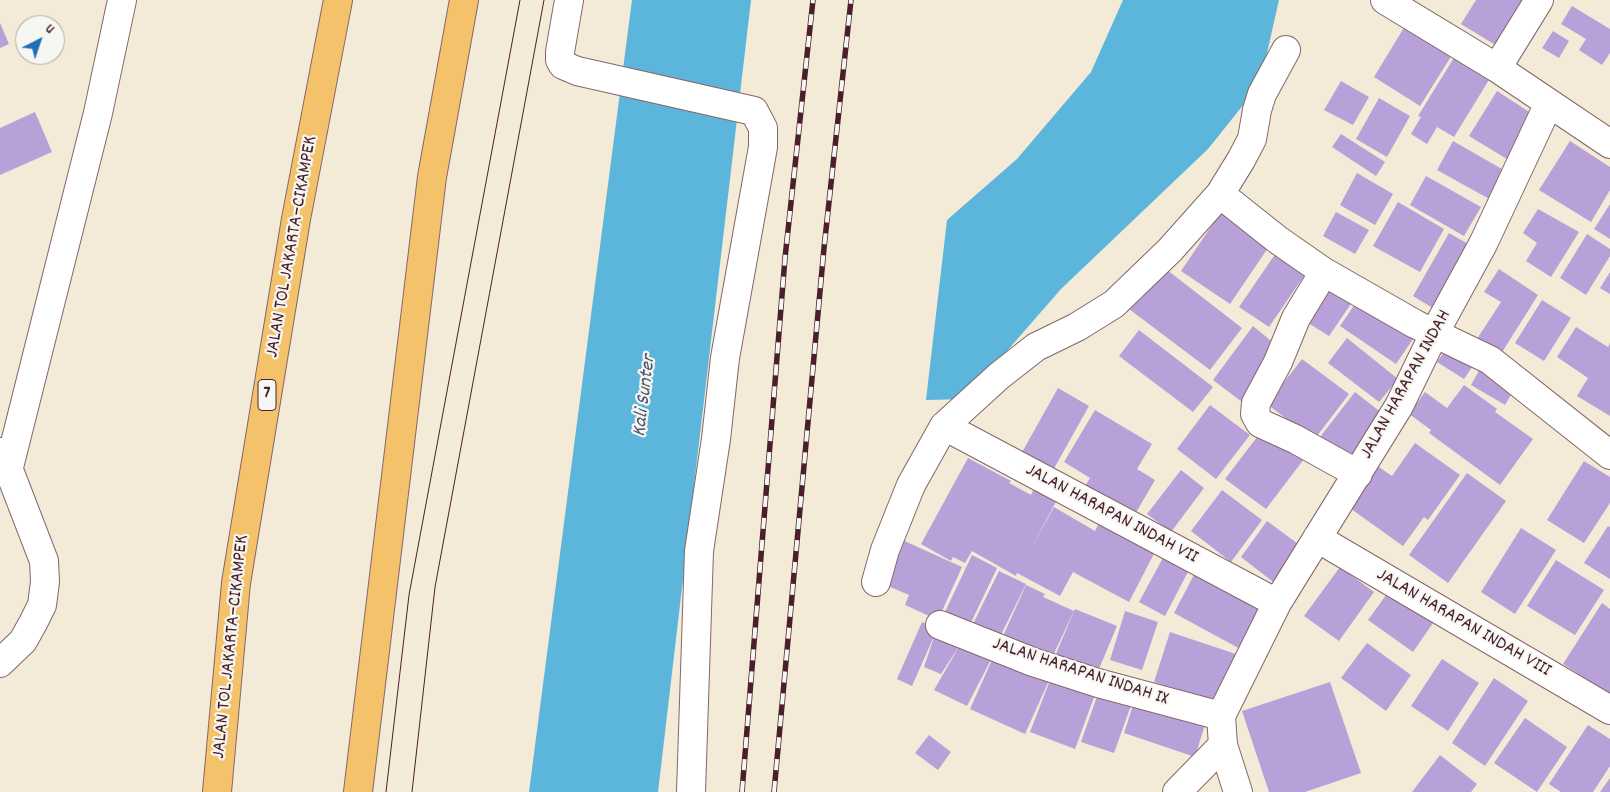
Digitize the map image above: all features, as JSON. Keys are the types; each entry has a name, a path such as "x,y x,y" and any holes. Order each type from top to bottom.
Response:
{"highway":[{"name":"JALAN TOL JAKARTA–CIKAMPEK","path":"217,792 236,583 296,219 338,0"},
{"path":"358,792 432,177 464,0"}],"street":[{"path":"0,663 23,641 33,623 42,605 45,582 44,560 4,458 98,114 122,0"},
{"path":"570,0 560,60 563,64 577,71 754,112 763,128 763,147 726,358 699,551 690,792"},
{"path":"1385,0 1498,68 1610,144"},
{"path":"1498,68 1539,0"},
{"path":"876,582 886,550 911,486 944,426 999,376 1036,347 1078,327 1114,304 1170,250 1220,194 1241,160 1252,139 1262,94 1286,50"},
{"name":"JALAN HARAPAN INDAH","path":"1221,716 1277,603 1399,406 1435,332 1483,244 1549,102"},
{"path":"1220,194 1278,240 1324,272 1415,324 1490,360 1610,455"},
{"path":"1324,272 1296,318 1278,362 1256,403 1255,414 1260,423 1358,474"},
{"name":"JALAN HARAPAN INDAH VII","path":"944,426 1277,603"},
{"name":"JALAN HARAPAN INDAH VIII","path":"1317,538 1610,710"},
{"name":"JALAN HARAPAN INDAH IX","path":"940,625 1032,662 1098,683 1221,716"},
{"path":"1221,716 1223,745 1238,792"},
{"path":"1177,792 1223,745"}],"water":[{"name":"Kali Sunter","path":"632,0 751,0 658,792 529,792"},
{"path":"1123,0 1279,0 1260,84 1208,149 1061,289 965,399 926,400 947,220 1017,159 1091,72"}],"building":[{"path":"1476,0 1535,0 1497,46 1461,24"},
{"path":"1572,6 1610,29 1610,53 1602,65 1579,50 1586,39 1561,24"},
{"path":"0,23 9,44 0,48"},
{"path":"1405,26 1452,55 1420,106 1374,77"},
{"path":"1553,31 1569,41 1559,58 1542,48"},
{"path":"1460,48 1495,70 1454,137 1437,127 1427,144 1411,134 1421,117 1418,116"},
{"path":"1341,81 1369,97 1353,125 1324,110"},
{"path":"1497,91 1534,115 1507,159 1469,136"},
{"path":"1379,98 1410,116 1387,157 1356,139"},
{"path":"35,112 52,152 0,175 0,128"},
{"path":"1341,134 1385,162 1376,176 1332,147"},
{"path":"1453,141 1509,173 1493,201 1437,170"},
{"path":"1570,141 1610,167 1610,190 1591,222 1539,190"},
{"path":"1357,173 1393,194 1375,225 1340,205"},
{"path":"1426,176 1481,207 1464,236 1410,205"},
{"path":"1398,202 1444,229 1420,272 1373,246"},
{"path":"1610,204 1610,239 1594,229"},
{"path":"1223,209 1272,242 1230,304 1181,271"},
{"path":"1538,209 1579,232 1551,277 1526,261 1537,243 1523,233"},
{"path":"1336,212 1369,230 1355,254 1323,236"},
{"path":"1449,233 1477,249 1441,313 1413,296"},
{"path":"1587,234 1610,249 1610,256 1586,295 1560,278"},
{"path":"1278,250 1308,270 1269,327 1239,307"},
{"path":"1162,266 1242,328 1210,370 1129,309"},
{"path":"1499,269 1538,295 1499,357 1475,342 1501,302 1484,292"},
{"path":"1610,272 1610,294 1600,288"},
{"path":"1332,282 1355,298 1329,336 1305,321"},
{"path":"1542,300 1571,318 1544,361 1515,343"},
{"path":"1357,301 1413,339 1396,364 1340,326"},
{"path":"1253,326 1281,349 1246,405 1213,380"},
{"path":"1576,327 1608,347 1610,343 1610,416 1577,396 1588,378 1557,357"},
{"path":"1139,330 1213,387 1193,412 1119,356"},
{"path":"1347,338 1398,379 1379,402 1328,363"},
{"path":"1447,348 1474,364 1464,379 1437,362"},
{"path":"1302,359 1349,394 1314,440 1267,404"},
{"path":"1480,369 1514,390 1505,405 1471,385"},
{"path":"1464,385 1497,409 1495,412 1533,439 1500,485 1429,433 1431,430 1409,414 1425,392 1447,408"},
{"path":"1058,388 1089,406 1052,472 1021,454"},
{"path":"1355,392 1387,417 1353,462 1320,437"},
{"path":"1210,405 1250,435 1216,479 1177,449"},
{"path":"1095,410 1152,444 1137,469 1155,480 1130,523 1081,493 1090,478 1064,462"},
{"path":"1264,428 1304,459 1266,509 1225,479"},
{"path":"1415,443 1460,475 1428,520 1424,517 1403,546 1347,506 1376,465 1392,476"},
{"path":"968,458 1011,481 1009,483 1031,495 1035,486 1058,498 1029,552 1054,507 1095,531 1101,519 1157,548 1129,602 1073,572 1060,596 1017,573 1016,576 972,551 965,563 953,557 951,561 921,544"},
{"path":"1584,461 1610,477 1610,503 1584,543 1547,520"},
{"path":"1181,470 1204,488 1171,532 1147,514"},
{"path":"1467,473 1506,501 1448,583 1409,555"},
{"path":"1222,490 1262,520 1231,562 1191,531"},
{"path":"1267,521 1305,549 1277,585 1241,557"},
{"path":"1608,526 1610,527 1610,579 1584,563"},
{"path":"1521,528 1556,550 1515,614 1481,592"},
{"path":"900,539 962,567 938,620 905,605 909,595 881,583"},
{"path":"1165,554 1190,568 1165,616 1139,602"},
{"path":"972,555 997,568 967,631 942,618"},
{"path":"1556,560 1604,590 1575,635 1527,606"},
{"path":"1340,567 1374,592 1339,641 1304,616"},
{"path":"1197,569 1267,607 1244,651 1174,613"},
{"path":"999,571 1026,584 997,643 970,630"},
{"path":"1026,585 1045,594 1043,597 1074,611 1049,664 999,645"},
{"path":"1389,591 1433,623 1413,652 1368,620"},
{"path":"1602,603 1610,609 1610,694 1563,664"},
{"path":"1075,609 1117,626 1094,681 1052,663"},
{"path":"1125,611 1158,622 1142,670 1110,660"},
{"path":"922,622 995,652 967,706 934,690 960,645 941,674 924,667 935,634 912,686 897,679"},
{"path":"1170,632 1236,654 1219,704 1154,682"},
{"path":"1367,643 1411,675 1386,711 1341,678"},
{"path":"996,651 1051,676 1025,734 970,709"},
{"path":"1442,659 1479,683 1448,731 1411,706"},
{"path":"1052,675 1096,692 1075,749 1030,732"},
{"path":"1494,678 1528,701 1485,766 1452,743"},
{"path":"1330,682 1361,773 1305,792 1269,792 1242,711"},
{"path":"1101,685 1134,697 1114,753 1081,742"},
{"path":"1136,696 1207,718 1195,757 1124,733"},
{"path":"1525,718 1567,747 1537,792 1494,763"},
{"path":"1588,725 1610,739 1610,766 1593,792 1561,792 1549,784"},
{"path":"929,735 951,752 938,770 915,753"},
{"path":"1440,755 1477,784 1471,792 1412,792"},
{"path":"1610,778 1610,792 1600,792"}],"tram line":[{"path":"386,792 409,595 520,0"},
{"path":"412,792 435,587 544,0"}],"railway":[{"path":"742,792 785,258 813,0"},
{"path":"774,792 824,248 851,0"}]}
